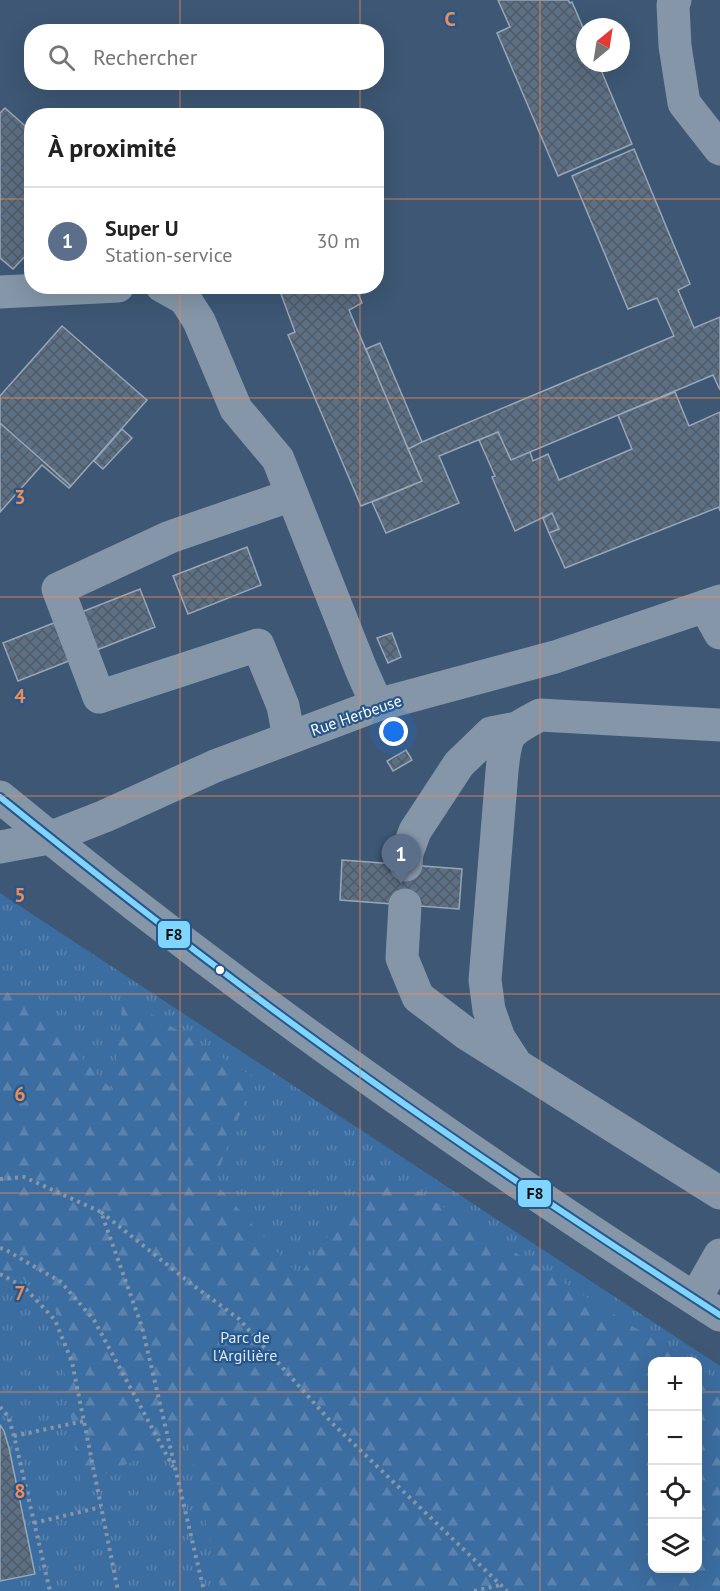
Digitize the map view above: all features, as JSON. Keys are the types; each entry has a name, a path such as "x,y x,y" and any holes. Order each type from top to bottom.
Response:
{"street":[{"path":"675,0 673,4 675,46 684,103 720,149"},
{"path":"0,292 24,291"},
{"path":"176,294 185,299 199,321 236,409 278,459 377,705"},
{"path":"289,738 283,706 258,645 99,697 58,589 170,537 292,495"},
{"name":"Rue Herbeuse","path":"0,848 49,838 105,816 215,766 377,705 715,614"},
{"path":"516,1064 499,1038 489,1010 485,980 504,744 509,735 540,715 720,725"},
{"path":"406,865 407,853 415,831 459,764 490,733 517,728"},
{"path":"0,797 49,838 222,971 380,1088 707,1307 720,1255"},
{"path":"405,905 402,958 418,997 467,1034 720,1193"}],"path":[{"path":"0,1179 24,1176 101,1212 239,1319 332,1423 507,1591"},
{"path":"101,1212 142,1327 204,1591"},
{"path":"0,1248 61,1282 94,1320 177,1474"},
{"path":"0,1274 24,1287 55,1320 72,1362 118,1591"},
{"path":"0,1407 8,1416 14,1436 50,1591"},
{"path":"14,1436 84,1421"},
{"path":"34,1523 101,1507"},
{"path":"474,1591 501,1584"}],"green space":[{"name":"Parc de l'Argilière","path":"0,893 720,1366 720,1591 0,1591"},
{"name":"Parc de l'Argilière","path":"0,971 113,1091 123,997 254,1077 214,1182 299,1276 378,1166 682,1357 648,1357 648,1573 702,1573 702,1370 720,1382 720,1591 322,1591 307,1589 299,1591 221,1591 187,1436 81,1485 53,1293 0,1268"}],"building":[{"path":"498,0 568,0 572,2 579,18 576,18 576,72 602,72 632,144 558,176 497,33 510,27"},
{"path":"5,108 24,125 24,257 13,269 0,258 0,113"},
{"path":"634,149 690,284 678,290 694,328 720,317 720,390 713,375 511,460 498,432 439,456 459,503 386,533 372,502 422,481 408,449 674,336 657,298 628,309 572,176"},
{"path":"281,294 358,294 362,303 349,310 422,481 361,506 288,335 295,332"},
{"path":"62,326 147,400 71,486 0,423 0,396"},
{"path":"380,343 422,442 408,449 366,349"},
{"path":"675,392 689,426 720,412 720,511 719,507 565,568 549,533 559,529 552,513 515,531 479,440 498,432 511,460 530,452 533,461 548,454 559,480 632,449 618,415"},
{"path":"0,423 71,486 69,488 42,465 0,512"},
{"path":"122,429 132,438 103,469 94,461"},
{"path":"552,513 559,529 549,533 543,518"},
{"path":"247,547 261,585 188,614 173,576"},
{"path":"140,589 155,627 18,681 3,643"},
{"path":"392,633 401,657 388,663 377,638"},
{"path":"406,750 412,760 393,771 387,761"},
{"path":"342,860 462,869 459,909 340,900"},
{"path":"0,1425 9,1448 35,1574 0,1581"}],"transit line":[{"name":"F8","path":"0,797 174,935 352,1067 534,1193 720,1315"}],"place":[{"name":"Super U","path":"401,884"}]}
